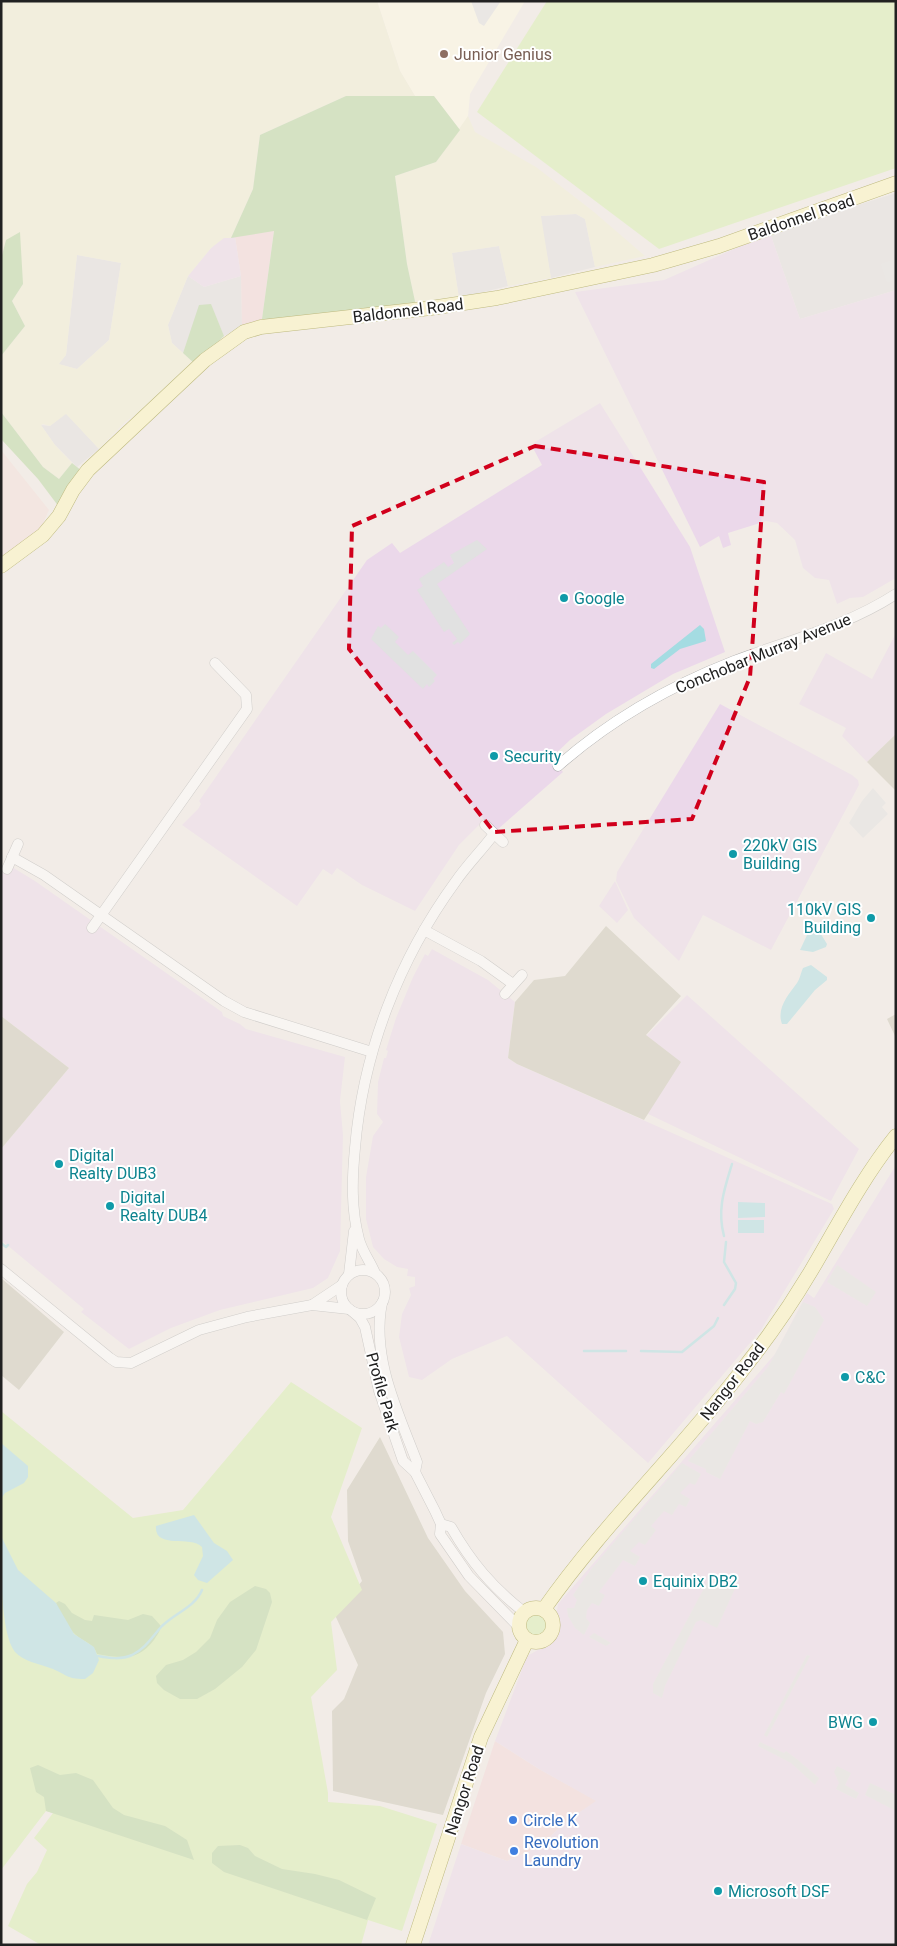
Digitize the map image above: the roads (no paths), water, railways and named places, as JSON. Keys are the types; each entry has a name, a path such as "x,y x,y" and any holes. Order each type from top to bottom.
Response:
{"main road":[{"name":"Baldonnel Road","path":"1,566 51,526 73,490 98,460 205,360 244,332 261,327 431,308 497,298 652,265 719,246 896,183"},
{"name":"Nangor Road","path":"544,1609 617,1516 691,1433 747,1365 780,1319 874,1166 896,1136"},
{"path":"534,1608 544,1609 548,1613 553,1623 551,1633 543,1641 532,1642 526,1640 521,1634 518,1626 524,1612 534,1608"},
{"name":"Nangor Road","path":"413,1945 481,1737 508,1675 526,1640"}],"street":[{"name":"Conchobar Murray Avenue","path":"558,766 578,749 622,718 672,688 737,660 835,626 896,594"},
{"path":"92,928 247,708 246,695 215,663"},
{"path":"485,825 503,842"},
{"path":"312,1305 342,1285 349,1274 355,1222 352,1178 357,1118 372,1052 385,1010 424,930 456,880 494,834"},
{"path":"7,869 18,844"},
{"path":"12,857 44,875 198,984 244,1012 372,1052"},
{"path":"424,930 481,961 513,984"},
{"path":"505,994 522,975"},
{"path":"1,1269 110,1358 124,1364 130,1363 199,1330 247,1317 312,1305 366,1314 372,1312 382,1304 385,1286 364,1253 355,1222"},
{"path":"349,1274 364,1269 375,1273"},
{"path":"342,1285 342,1299 351,1310"},
{"name":"Profile Park","path":"382,1304 379,1321 379,1341 389,1390 416,1462 415,1472"},
{"name":"Profile Park","path":"351,1310 360,1318 365,1328 379,1391 403,1461 415,1472 441,1524 440,1534 469,1576 518,1626"},
{"name":"Profile Park","path":"441,1524 450,1527 478,1568 499,1593 524,1612"}],"water":[{"path":"700,625 704,629 706,641 680,649 654,669 651,668 651,664"},
{"path":"819,931 827,944 826,947 813,952 800,950 808,933"},
{"path":"811,965 827,977 827,980 815,990 787,1024 782,1024 781,1012 784,1002 798,981 803,968"},
{"path":"738,1202 765,1203 765,1217 738,1218"},
{"path":"738,1220 764,1220 764,1233 738,1233"},
{"path":"1,1443 28,1466 28,1477 24,1483 5,1493 1,1499"},
{"path":"194,1515 214,1543 227,1551 233,1560 207,1583 198,1580 194,1575 203,1556 202,1547 189,1542 167,1540 161,1538 157,1533 156,1526"},
{"path":"1,1536 18,1570 56,1603 74,1634 94,1647 99,1660 93,1673 85,1679 70,1677 27,1660 15,1652 6,1630 4,1614 1,1580"}],"waterway":[{"path":"724,1236 721,1209 732,1164"},
{"path":"724,1305 735,1289 736,1283 724,1262 726,1242"},
{"path":"1,1243 6,1247 8,1245"},
{"path":"641,1351 682,1352 714,1326 718,1318"},
{"path":"584,1351 626,1351"},
{"path":"98,1656 119,1658 128,1657 137,1652 145,1646 167,1621 195,1601 202,1590"}],"place":[{"name":"Junior Genius","path":"444,54"},
{"name":"Google","path":"564,598"},
{"name":"Security","path":"494,756"},
{"name":"220kV GIS Building","path":"733,854"},
{"name":"110kV GIS Building","path":"871,918"},
{"name":"Digital Realty DUB3","path":"59,1164"},
{"name":"Digital Realty DUB4","path":"110,1206"},
{"name":"C&C","path":"845,1377"},
{"name":"Equinix DB2","path":"643,1581"},
{"name":"BWG","path":"873,1722"},
{"name":"Circle K","path":"513,1820"},
{"name":"Revolution Laundry","path":"514,1851"},
{"name":"Microsoft DSF","path":"718,1891"}]}
